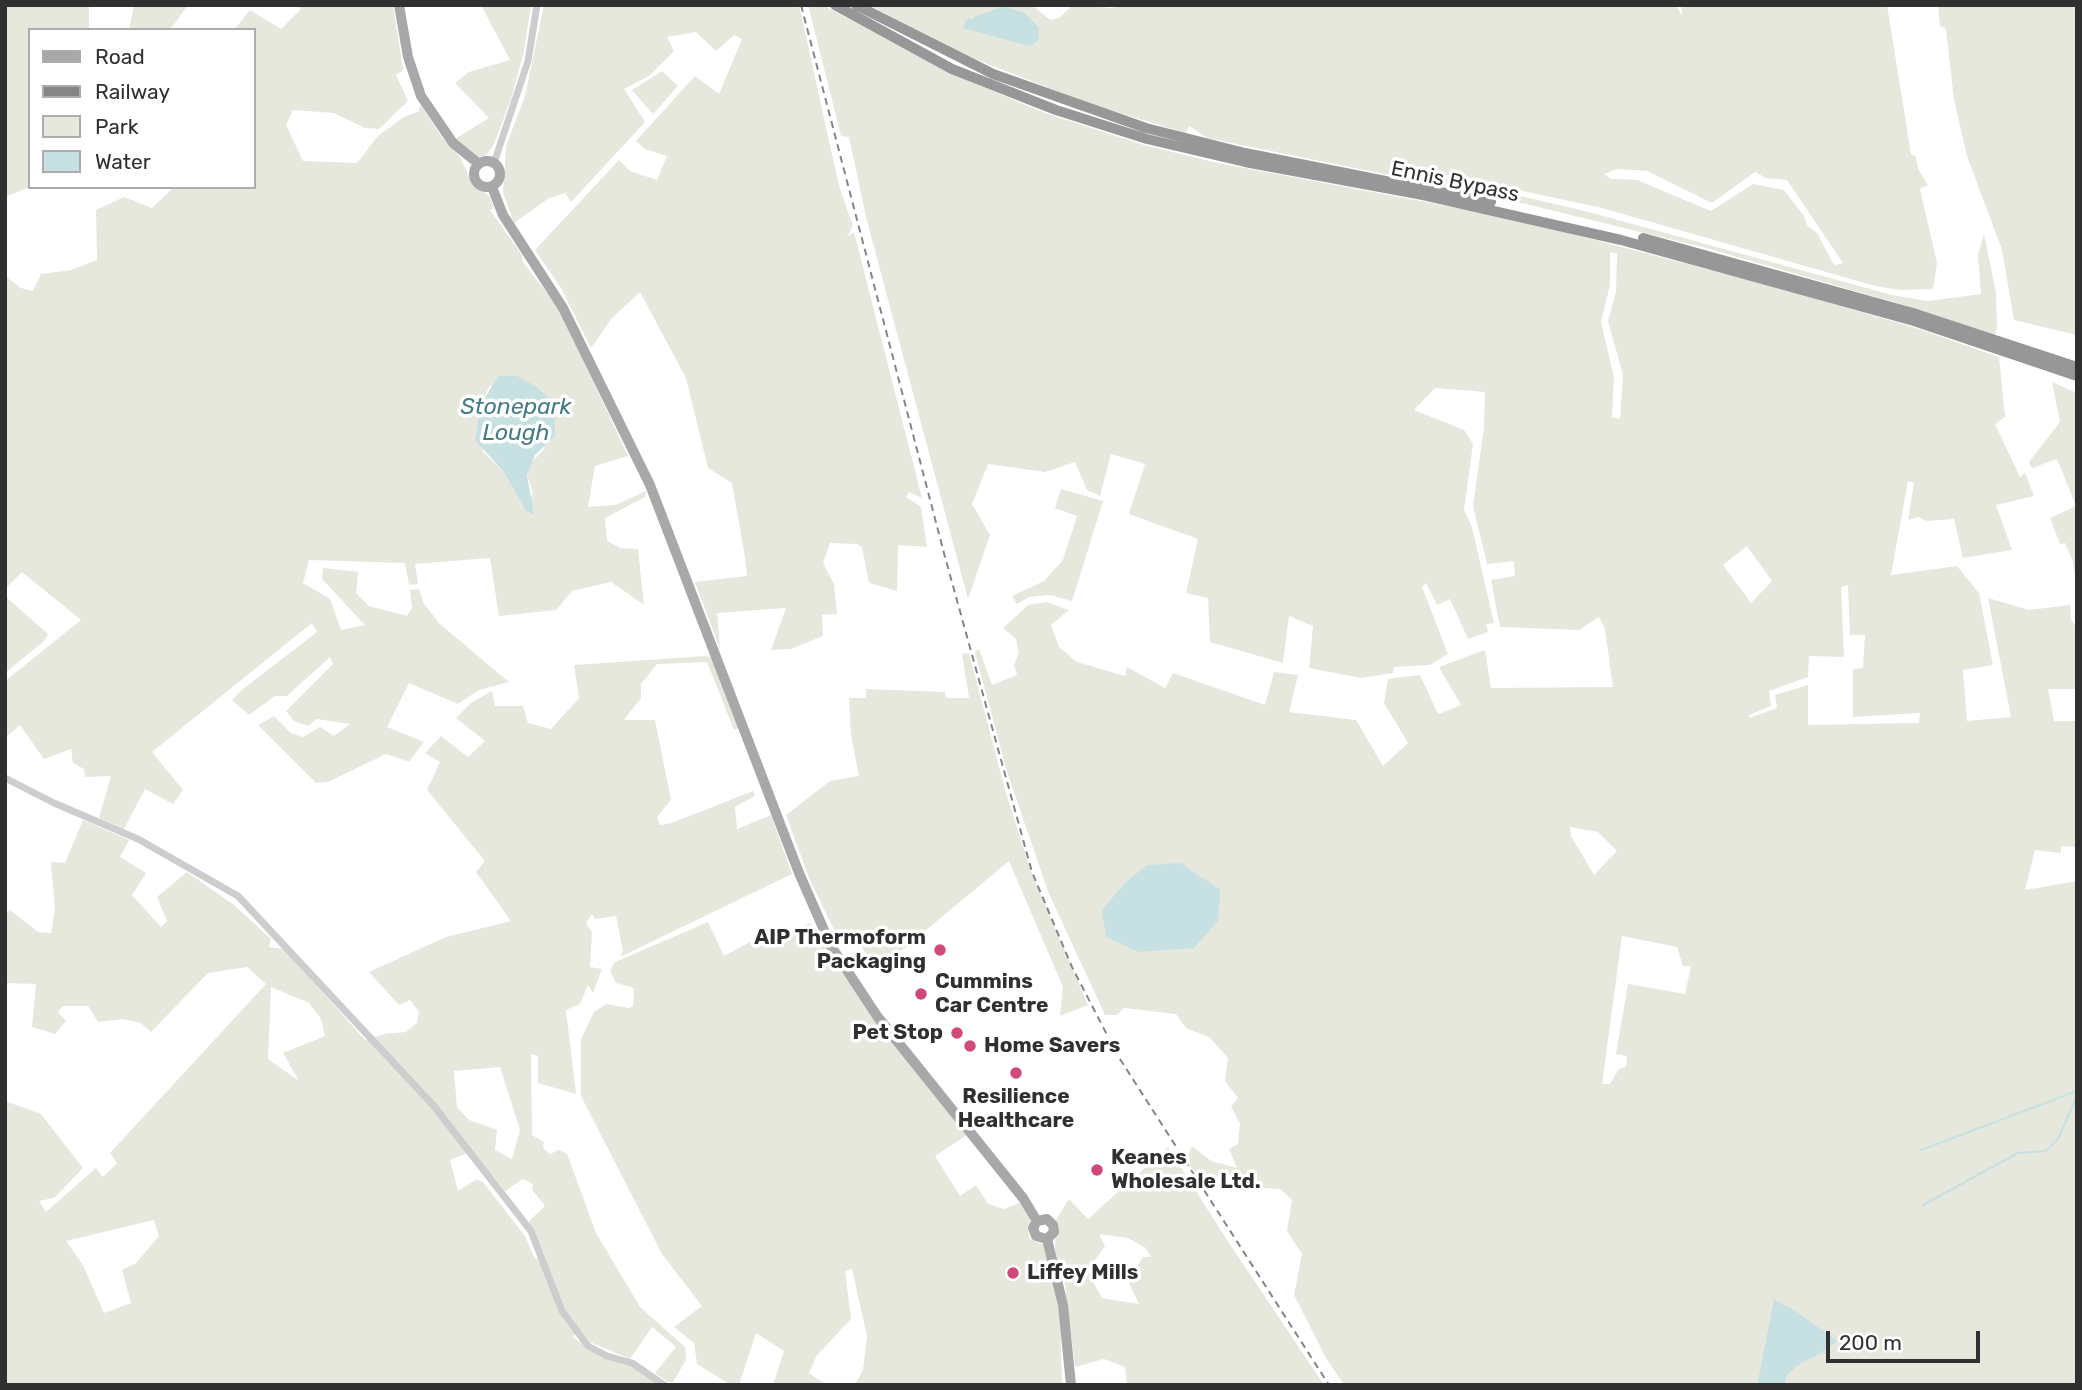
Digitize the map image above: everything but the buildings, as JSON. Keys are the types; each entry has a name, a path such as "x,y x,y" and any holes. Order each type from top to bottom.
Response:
{"highway":[{"name":"Ennis Bypass","path":"835,5 952,69 1056,110 1147,139 1195,152 1423,195 1584,231 1990,343"},
{"name":"Ennis Bypass","path":"856,5 993,75 1146,128 1245,153 1452,193 1693,250 1900,309 2077,376"},
{"name":"Ennis Bypass","path":"2016,352 2077,367"}],"main road":[{"path":"399,5 408,57 421,96 453,143 479,164 494,163 501,175 492,187"},
{"path":"479,164 475,170 475,179 481,186 492,187"},
{"path":"492,187 514,234 563,308 650,485 799,873 831,946 877,1016 1005,1172 1037,1221 1034,1233 1039,1239 1047,1239 1054,1232 1053,1224 1044,1219 1037,1221"},
{"path":"1047,1239 1063,1305 1070,1385"}],"street":[{"path":"494,163 528,61 537,5"},
{"path":"5,778 54,803 138,839 238,896 433,1105 531,1231 562,1311 588,1346 607,1356 632,1363 663,1385"}],"green space":[{"path":"5,5 89,5 89,28 28,28 28,188 5,197"},
{"path":"134,5 188,5 171,28 129,28"},
{"path":"295,5 393,5 403,70 396,75 408,101 379,129 365,128 334,113 293,110 286,125 303,161 357,163 378,136 404,117 419,111 420,104 443,139 460,157 472,183 489,196 494,207 490,210 522,255 522,261 560,310 628,456 595,466 588,507 615,505 646,491 645,497 605,518 607,541 621,548 638,549 644,605 611,582 572,591 556,610 499,616 490,558 415,564 418,584 409,585 405,563 309,560 303,583 330,599 341,630 365,625 322,579 323,568 358,572 356,593 369,606 407,616 412,608 410,590 419,589 424,604 440,624 509,682 479,690 458,704 409,683 387,727 424,742 409,762 386,754 328,782 316,783 258,725 274,716 291,733 303,737 320,727 334,736 350,724 317,719 308,726 294,721 286,711 333,664 330,657 287,696 275,696 249,715 232,700 317,632 312,623 152,752 183,790 173,804 145,789 124,829 99,818 111,776 85,777 84,769 73,763 71,749 44,759 20,725 5,738 5,681 81,620 22,572 5,589 5,276 21,288 33,291 41,274 71,270 97,260 96,210 124,197 152,208 172,189 256,189 256,28 236,28 250,10 281,29 301,9","holes":["490,385 545,448 530,464 527,475 533,492 526,511 503,471 483,452 481,404"]},
{"path":"481,5 531,5 524,51 511,99 494,144 486,155 479,157 455,139 489,118 455,83 469,72 510,60"},
{"path":"544,5 799,5 839,186 853,226 847,237 854,232 922,498 909,492 906,497 921,507 927,547 898,545 897,591 869,583 862,547 857,544 830,543 823,563 834,584 837,614 822,615 823,636 791,649 771,650 786,608 717,613 720,649 695,582 747,576 745,557 732,483 708,468 686,378 640,292 612,318 591,348 561,288 535,250 619,160 630,171 657,180 667,156 645,149 636,141 695,76 719,94 742,39 734,35 716,51 696,32 667,37 674,51 649,76 624,89 645,122 571,202 565,193 549,198 514,223 503,193 506,146 525,96"},
{"path":"808,5 822,5 971,82 1045,113 1144,145 1218,163 1474,211 1564,232 1768,285 1916,328 1999,357 2005,417 1995,424 2020,477 2025,473 2034,496 1996,505 2012,550 1963,558 1954,519 1927,521 1918,517 1908,520 1914,483 1908,481 1891,575 1957,566 1979,593 1993,665 1963,670 1967,721 2011,717 1988,598 2029,610 2070,605 2071,619 2077,629 2077,689 2048,689 2054,721 2077,721 2077,847 2061,846 2061,853 2035,850 2025,890 2077,881 2077,1385 1784,1385 1788,1374 1801,1362 1820,1354 1775,1301 1757,1385 1344,1385 1326,1358 1294,1295 1302,1254 1287,1231 1292,1200 1280,1189 1244,1187 1238,1176 1232,1175 1225,1186 1196,1173 1186,1160 1192,1146 1211,1161 1237,1168 1229,1149 1238,1144 1240,1124 1231,1106 1238,1098 1225,1081 1228,1058 1209,1037 1186,1028 1176,1014 1124,1008 1117,1015 1105,1015 1049,894 1007,772 975,652 979,649 992,685 1017,675 1014,665 1019,652 1016,639 1003,628 1028,605 1047,602 1069,610 1051,625 1059,647 1077,662 1125,676 1127,667 1165,688 1173,673 1265,705 1274,672 1298,675 1289,712 1356,720 1383,766 1408,743 1384,703 1388,679 1420,675 1438,714 1461,705 1439,667 1485,650 1491,688 1613,687 1605,629 1599,617 1579,630 1500,627 1491,580 1515,576 1514,561 1487,564 1473,506 1484,428 1485,392 1435,388 1414,410 1464,430 1473,444 1464,510 1472,527 1494,623 1486,624 1488,632 1468,639 1450,599 1437,605 1426,583 1422,587 1448,654 1430,665 1394,667 1393,673 1361,678 1309,668 1313,626 1289,616 1283,663 1210,642 1208,598 1186,593 1198,539 1129,514 1145,464 1111,454 1100,496 1087,490 1075,462 1045,472 988,464 972,504 990,535 968,599 866,217 849,137 841,136","holes":["1610,252 1617,254 1616,292 1608,321 1623,375 1620,419 1612,417 1614,377 1601,322 1610,285","1747,546 1772,581 1751,603 1723,565","1848,585 1850,635 1865,635 1863,668 1853,669 1853,717 1920,713 1919,723 1808,725 1808,685 1775,695 1777,708 1749,718 1749,715 1771,706 1769,691 1808,677 1809,656 1844,657 1841,587","1570,827 1598,832 1617,851 1594,875 1571,836","1622,936 1677,947 1683,966 1691,966 1685,994 1628,984 1616,1054 1627,1056 1626,1067 1619,1069 1610,1084 1602,1084"]},
{"path":"869,5 1032,5 1050,20 1059,18 1073,5 1113,8 1115,5 1676,5 1682,16 1681,5 1887,5 1911,154 1916,157 1918,169 1928,185 1920,189 1937,263 1933,289 1900,290 1875,286 1602,208 1415,168 1425,174 1585,211 1892,295 1928,301 1981,294 1978,255 1984,234 1996,292 1997,328 1995,335 1897,303 1706,248 1497,197 1207,138 1189,126 1186,133 1093,105 952,50","holes":["972,17 981,17 1029,46 963,27","1616,169 1647,171 1712,203 1755,172 1766,178 1787,180 1843,263 1834,265 1817,233 1807,225 1804,216 1784,190 1753,184 1711,211 1637,180 1611,179 1604,174"]},
{"path":"1938,5 2077,5 2077,335 2014,320 2002,250 1967,156 1954,100 1946,29 1940,26"},
{"path":"662,71 678,86 653,114 632,90"},
{"path":"2052,382 2077,393 2077,588 2073,562 2065,543 2060,544 2050,518 2076,506 2057,459 2032,468 2029,462 2060,422"},
{"path":"1061,489 1103,501 1072,601 1050,595 1029,597 1017,604 1012,596 1044,581 1063,560 1077,516 1055,508"},
{"path":"5,596 48,634 44,641 5,673"},
{"path":"969,653 1006,793 1032,874 1088,1005 1060,1016 1063,987 1009,861 878,970 850,932 839,940 809,878 786,815 830,781 859,776 851,735 849,698 866,698 866,689 945,692 946,698 969,698 962,654"},
{"path":"706,656 712,658 739,728 734,730 707,662 657,664 641,684 641,698 624,720 655,720 671,800 657,817 660,825 672,823 753,791 755,796 735,807 737,829 771,815 792,874 620,957 623,951 616,916 595,919 592,914 586,923 592,932 590,967 602,969 593,993 588,985 580,1004 566,1010 576,1094 538,1083 538,1056 531,1054 532,1135 544,1142 543,1148 550,1154 559,1150 567,1154 596,1233 640,1307 685,1347 686,1360 673,1382 668,1382 655,1373 676,1347 652,1327 630,1359 590,1342 579,1330 573,1337 588,1349 634,1367 659,1385 5,1385 5,1101 41,1114 83,1168 54,1198 39,1201 46,1212 96,1168 103,1177 117,1163 110,1153 266,984 247,967 208,973 151,1032 141,1023 123,1019 98,1022 88,1006 63,1006 58,1012 66,1021 55,1034 32,1027 36,984 5,983 5,914 10,910 38,932 51,933 55,909 51,862 65,863 83,820 129,840 120,857 146,873 132,895 161,927 167,921 157,897 187,872 234,905 271,939 269,947 284,949 365,1040 384,1034 406,1032 417,1023 419,1012 410,1000 399,1005 369,972 446,937 511,921 476,872 485,861 427,790 440,762 425,753 441,736 468,757 485,741 456,718 471,703 492,691 495,706 523,706 528,723 551,729 579,698 574,665","holes":["271,987 309,1003 321,1019 325,1036 283,1053 299,1081 268,1059","500,1067 520,1130 512,1159 495,1150 497,1130 469,1120 457,1107 454,1071","472,1151 505,1191 523,1179 533,1184 532,1190 545,1206 529,1221 545,1256 535,1259 525,1236 483,1182 477,1179 458,1191 450,1160","154,1220 159,1236 136,1263 122,1270 131,1303 104,1313 83,1265 66,1241"]},
{"path":"708,922 724,956 750,942 754,948 810,923 872,1017 967,1135 935,1156 960,1196 976,1185 988,1204 1004,1209 1022,1202 1031,1219 1028,1231 1030,1239 1045,1245 1050,1257 1060,1314 1062,1385 855,1385 863,1370 867,1336 852,1269 845,1271 851,1319 817,1355 809,1373 827,1385 773,1385 784,1351 756,1333 739,1385 731,1385 697,1364 694,1343 674,1327 702,1306 662,1254 581,1096 581,1039 594,1012 606,1004 629,1008 633,1006 634,988 616,983 610,970 615,962"},
{"path":"1168,1147 1324,1385 1127,1385 1125,1367 1104,1359 1075,1367 1064,1276 1060,1272 1055,1250 1056,1220 1069,1199 1088,1219","holes":["1099,1234 1128,1238 1146,1248 1151,1257 1143,1257 1128,1281 1139,1304 1102,1298 1090,1276 1095,1260 1105,1246"]}],"water":[{"path":"1004,6 1025,13 1039,28 1038,41 1029,46 963,28 966,20"},
{"name":"Stonepark Lough","path":"498,376 517,376 535,386 550,399 555,415 555,436 535,455 527,475 534,515 526,511 503,471 475,440 481,404"},
{"path":"1181,863 1220,890 1218,921 1194,948 1139,952 1106,937 1102,910 1128,880 1148,865"},
{"path":"1774,1300 1794,1310 1837,1341 1820,1354 1801,1363 1788,1374 1784,1385 1757,1385"}],"waterway":[{"path":"1921,1150 2077,1091"},
{"path":"1923,1205 2018,1153 2046,1151 2058,1139 2077,1096"}],"railway":[{"path":"801,5 945,557 1032,872 1072,967 1118,1056 1329,1385"}],"place":[{"name":"AIP Thermoform Packaging","path":"940,950"},
{"name":"Cummins Car Centre","path":"921,994"},
{"name":"Pet Stop","path":"957,1033"},
{"name":"Home Savers","path":"970,1046"},
{"name":"Resilience Healthcare","path":"1016,1073"},
{"name":"Keanes Wholesale Ltd.","path":"1097,1170"},
{"name":"Liffey Mills","path":"1013,1273"}]}
